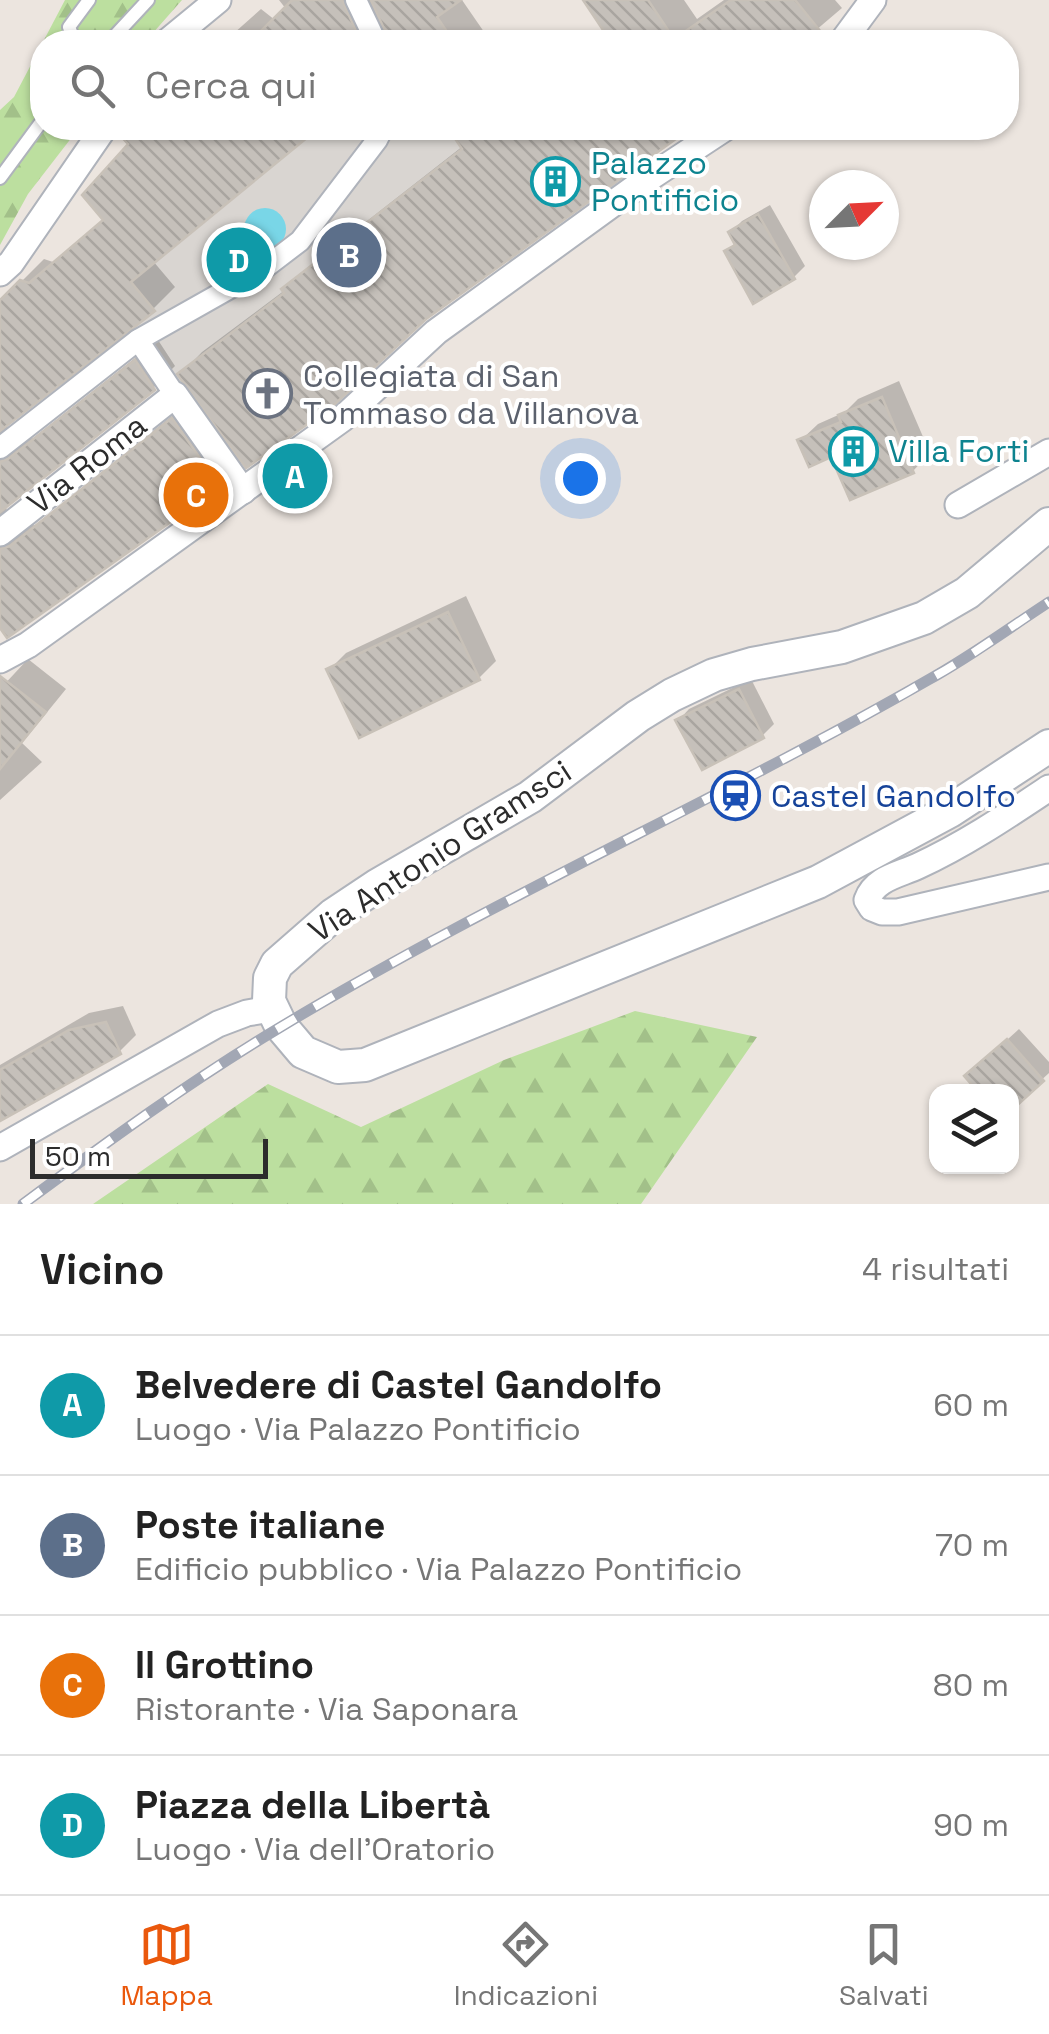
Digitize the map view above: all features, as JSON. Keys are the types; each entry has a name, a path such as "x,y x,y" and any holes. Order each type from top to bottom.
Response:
{"street":[{"path":"182,30 218,0"},
{"path":"356,0 370,30"},
{"path":"851,30 873,0"},
{"path":"0,273 11,263 96,140"},
{"path":"0,448 138,340 262,270 300,241 378,140"},
{"path":"0,660 28,645 342,419 436,332 707,140"},
{"path":"138,340 243,490"},
{"name":"Via Roma","path":"0,534 175,395"},
{"path":"958,504 1049,452"},
{"name":"Via Antonio Gramsci","path":"271,1009 269,985 278,964 333,915 530,798 655,705 714,675 752,664 812,655 924,618 968,594 1049,524"},
{"path":"0,1148 218,1024 246,1013 271,1009 304,1052 338,1067 365,1065 818,882 950,811 1049,746"},
{"path":"1049,788 940,856 880,882 871,889 867,900 872,908 882,912 898,912 1049,876"}],"lane":[{"path":"70,30 89,0"},
{"path":"120,30 148,0"},
{"path":"0,178 30,137"}],"green space":[{"path":"65,0 182,0 156,30 49,30"},
{"path":"30,67 30,140 70,140 28,194 0,245 0,110 14,97"},
{"path":"635,1011 757,1037 641,1204 93,1204 268,1084 361,1127 504,1060"}],"shaded area":[{"path":"304,140 457,140 530,243 510,264 440,168 306,322 192,392 167,382 131,329 155,311 131,282"}],"water":[{"path":"265,208 280,214 286,229 280,244 265,250 250,244 244,229 250,214"}],"building":[{"path":"292,0 342,0 356,30 262,30"},
{"path":"371,0 461,0 437,17 446,30 385,30"},
{"path":"583,0 648,0 668,30 603,30"},
{"path":"731,0 795,0 819,30 687,30"},
{"path":"124,140 304,140 131,282 155,311 0,431 0,300 20,280 29,283 103,220 82,195 128,144"},
{"path":"456,140 674,140 426,319 334,405 246,468 177,374 462,149"},
{"path":"758,214 795,279 753,304 724,251 735,245 728,232"},
{"path":"135,360 155,390 0,512 0,462"},
{"name":"Villa Forti","path":"882,397 914,473 850,500 831,457 809,467 797,440 841,422 838,415"},
{"path":"172,418 220,487 7,638 0,628 0,549 10,546"},
{"path":"448,612 480,680 359,738 326,669"},
{"path":"0,676 46,712 0,769"},
{"name":"Castel Gandolfo","path":"739,689 764,738 702,770 675,720"},
{"path":"106,1022 121,1054 0,1121 0,1070 69,1030"},
{"path":"1007,1039 1044,1081 1019,1104 1019,1084 971,1084 964,1076"}],"railway":[{"path":"23,1204 149,1113 279,1028 439,937 848,725 959,662 1049,602"}],"place":[{"name":"Palazzo Pontificio","path":"556,181"},
{"name":"Poste italiane","path":"349,255"},
{"name":"Piazza della Libertà","path":"239,260"},
{"name":"Collegiata di San Tommaso da Villanova","path":"268,394"},
{"name":"Villa Forti","path":"853,451"},
{"name":"Belvedere di Castel Gandolfo","path":"295,476"},
{"name":"Il Grottino","path":"196,495"},
{"name":"Castel Gandolfo","path":"736,796"}]}
